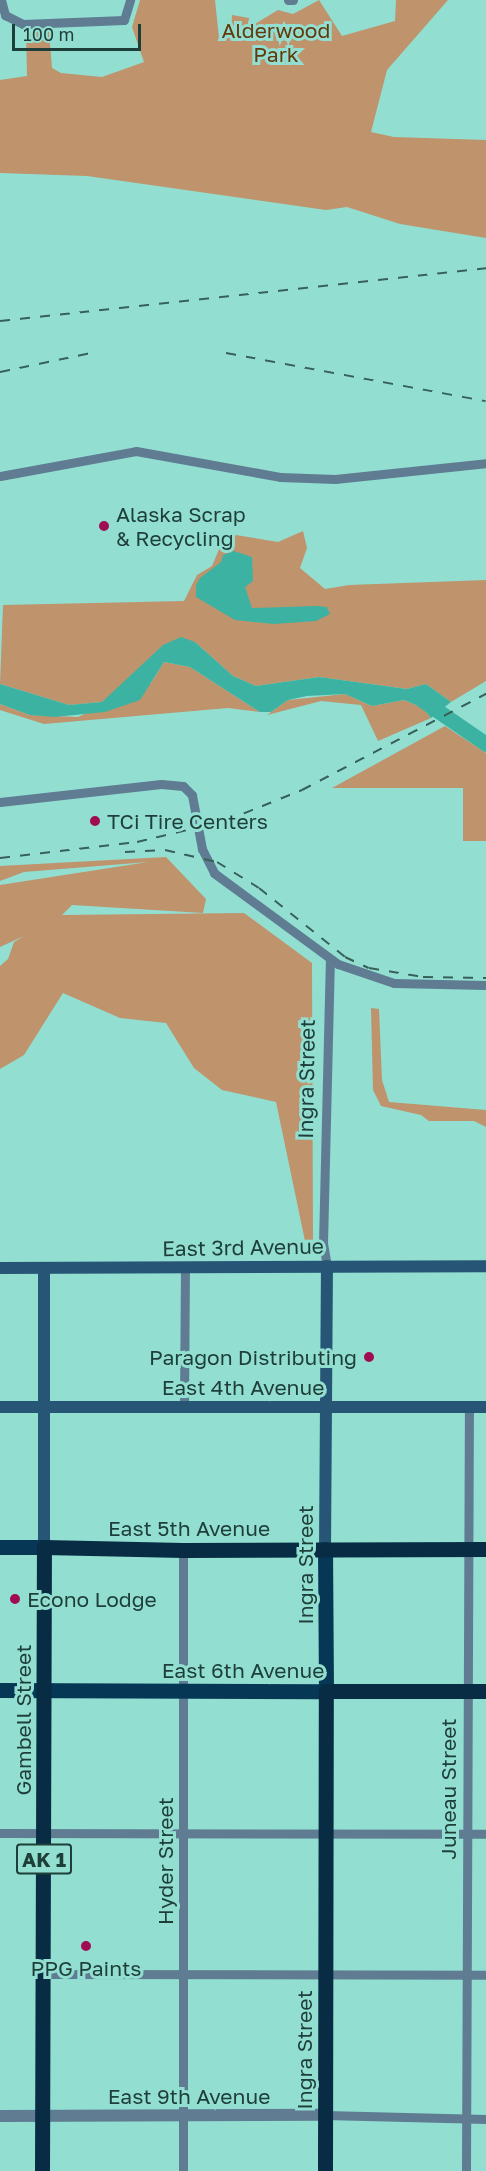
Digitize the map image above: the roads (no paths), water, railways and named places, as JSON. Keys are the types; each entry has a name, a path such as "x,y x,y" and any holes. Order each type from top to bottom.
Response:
{"highway":[{"name":"East 5th Avenue","path":"44,1547 183,1550 486,1549"},
{"name":"Gambell Street","path":"42,2171 45,1833 44,1547"},
{"name":"East 6th Avenue","path":"326,1691 486,1691"},
{"name":"Ingra Street","path":"325,2171 326,1691"}],"main road":[{"path":"291,1266 319,1276 326,1297"},
{"name":"Ingra Street","path":"326,1691 327,1266"},
{"name":"East 3rd Avenue","path":"0,1269 486,1266"},
{"name":"Gambell Street","path":"44,1269 44,1547"},
{"name":"East 4th Avenue","path":"0,1407 486,1407"},
{"name":"East 5th Avenue","path":"0,1547 44,1547"},
{"name":"East 6th Avenue","path":"0,1689 326,1691"}],"street":[{"path":"1,0 5,15 23,24 124,20 130,0"},
{"path":"0,476 136,450 280,477 335,478 486,463"},
{"path":"0,802 162,784 183,786 192,795 202,849 214,873 330,959 374,979 421,985 486,985"},
{"name":"Ingra Street","path":"327,1266 323,1243 330,959"},
{"path":"184,1407 185,1268"},
{"name":"Juneau Street","path":"466,2171 465,1834 469,1407"},
{"name":"Hyder Street","path":"183,1550 183,2171"},
{"path":"0,1833 486,1834"},
{"path":"43,1974 486,1975"},
{"name":"East 9th Avenue","path":"0,2115 325,2115 486,2118"}],"waterway":[{"path":"422,700 486,744"}],"railway":[{"path":"0,321 486,268"},
{"path":"0,372 91,353"},
{"path":"226,353 486,401"},
{"path":"0,858 137,842 225,821 302,790 486,694"},
{"path":"125,852 165,850 217,862 259,888 345,957 369,968 423,977 486,978"}],"place":[{"name":"Alaska Scrap & Recycling","path":"104,526"},
{"name":"TCi Tire Centers","path":"95,821"},
{"name":"Paragon Distributing","path":"369,1357"},
{"name":"Econo Lodge","path":"15,1599"},
{"name":"PPG Paints","path":"86,1946"}],"park label":[{"name":"Alderwood Park","path":"276,42"}]}
